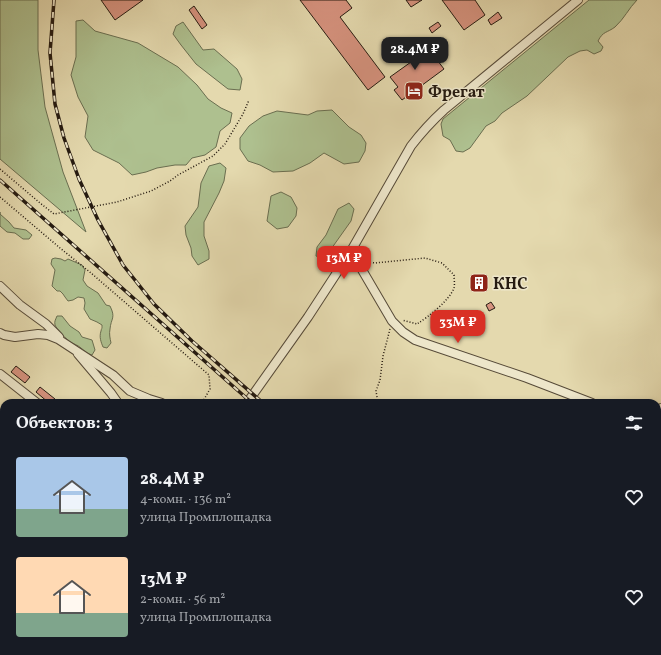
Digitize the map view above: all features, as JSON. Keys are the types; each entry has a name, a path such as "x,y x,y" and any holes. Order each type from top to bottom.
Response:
{"street":[{"path":"250,399 308,317 351,251 411,146 423,130 444,110 578,0"},
{"path":"351,251 403,332 415,340 527,378 582,399"},
{"path":"0,286 20,305 46,324 70,346 115,399"},
{"path":"0,333 15,337 48,334 70,346 113,375 130,390 147,399"},
{"path":"0,374 32,399"}],"path":[{"path":"0,169 54,214 117,202 151,191 213,156 225,144 236,128 249,100"},
{"path":"0,196 60,248 91,272 209,375 210,389 204,399"},
{"path":"357,260 374,263 425,258 442,263 454,275 455,287 448,297 428,318 417,324 395,319 383,356 380,380 376,391 377,399"}],"green space":[{"path":"0,0 38,0 38,50 45,107 63,172 86,232 0,159"},
{"path":"589,0 637,0 618,24 603,34 600,38 598,41 603,47 601,51 594,54 587,50 580,51 568,57 527,96 502,113 495,121 486,126 470,148 463,152 456,151 450,140 443,136 441,124 443,119"},
{"path":"83,20 95,31 138,43 178,67 197,85 208,99 221,108 232,113 230,123 220,131 216,147 205,155 192,158 186,165 157,168 132,175 119,163 93,150 85,137 88,116 78,97 71,75 76,57 76,21"},
{"path":"183,22 203,50 214,49 237,69 242,79 240,90 228,89 196,64 173,34 176,26"},
{"path":"332,110 349,127 361,135 366,143 365,151 359,162 344,164 324,153 310,163 293,171 273,172 248,161 240,149 240,138 249,126 263,116 277,111 308,115 317,111"},
{"path":"220,163 226,168 224,181 204,222 204,236 209,251 209,259 198,265 192,256 185,226 198,207 201,183 209,166"},
{"path":"281,192 291,197 297,208 296,216 288,227 277,229 267,221 271,196"},
{"path":"349,203 354,209 351,221 324,259 316,256 317,247 326,235 338,209"},
{"path":"0,214 14,228 26,230 32,235 29,239 23,239 15,233 7,232 0,226"},
{"path":"55,258 65,261 68,259 82,265 85,270 83,280 87,286 98,293 106,305 110,306 113,316 110,331 111,343 107,348 103,347 100,339 102,325 90,319 84,309 84,298 78,297 68,301 60,291 57,291 52,286 55,270 51,264 52,259"},
{"path":"57,316 62,316 70,326 79,332 82,337 92,340 95,350 92,355 70,342 57,329 55,321"}],"building":[{"path":"101,0 143,0 115,20"},
{"path":"300,0 346,0 352,8 340,17 385,77 368,90"},
{"path":"406,0 422,0 411,7"},
{"path":"442,0 475,0 485,15 464,30"},
{"path":"194,6 207,25 202,29 189,10"},
{"path":"498,12 502,18 491,25 488,20"},
{"path":"438,22 441,26 432,33 429,28"},
{"path":"413,40 428,60 434,56 444,69 402,100 394,90 398,87 390,77 411,62 401,49"},
{"name":"КНС","path":"477,279 481,279 483,283 481,287 477,287 475,285 475,281"},
{"path":"491,302 495,308 489,311 486,305"},
{"path":"16,366 30,377 25,383 11,372"},
{"path":"40,387 55,399 44,399 36,392"}],"railway":[{"path":"54,0 50,53 55,104 64,138 79,179 98,220 123,265 154,304 192,341 258,399"},
{"path":"0,180 247,399"}],"place":[{"name":"Фрегат","path":"414,91"},
{"name":"КНС","path":"479,283"}]}
